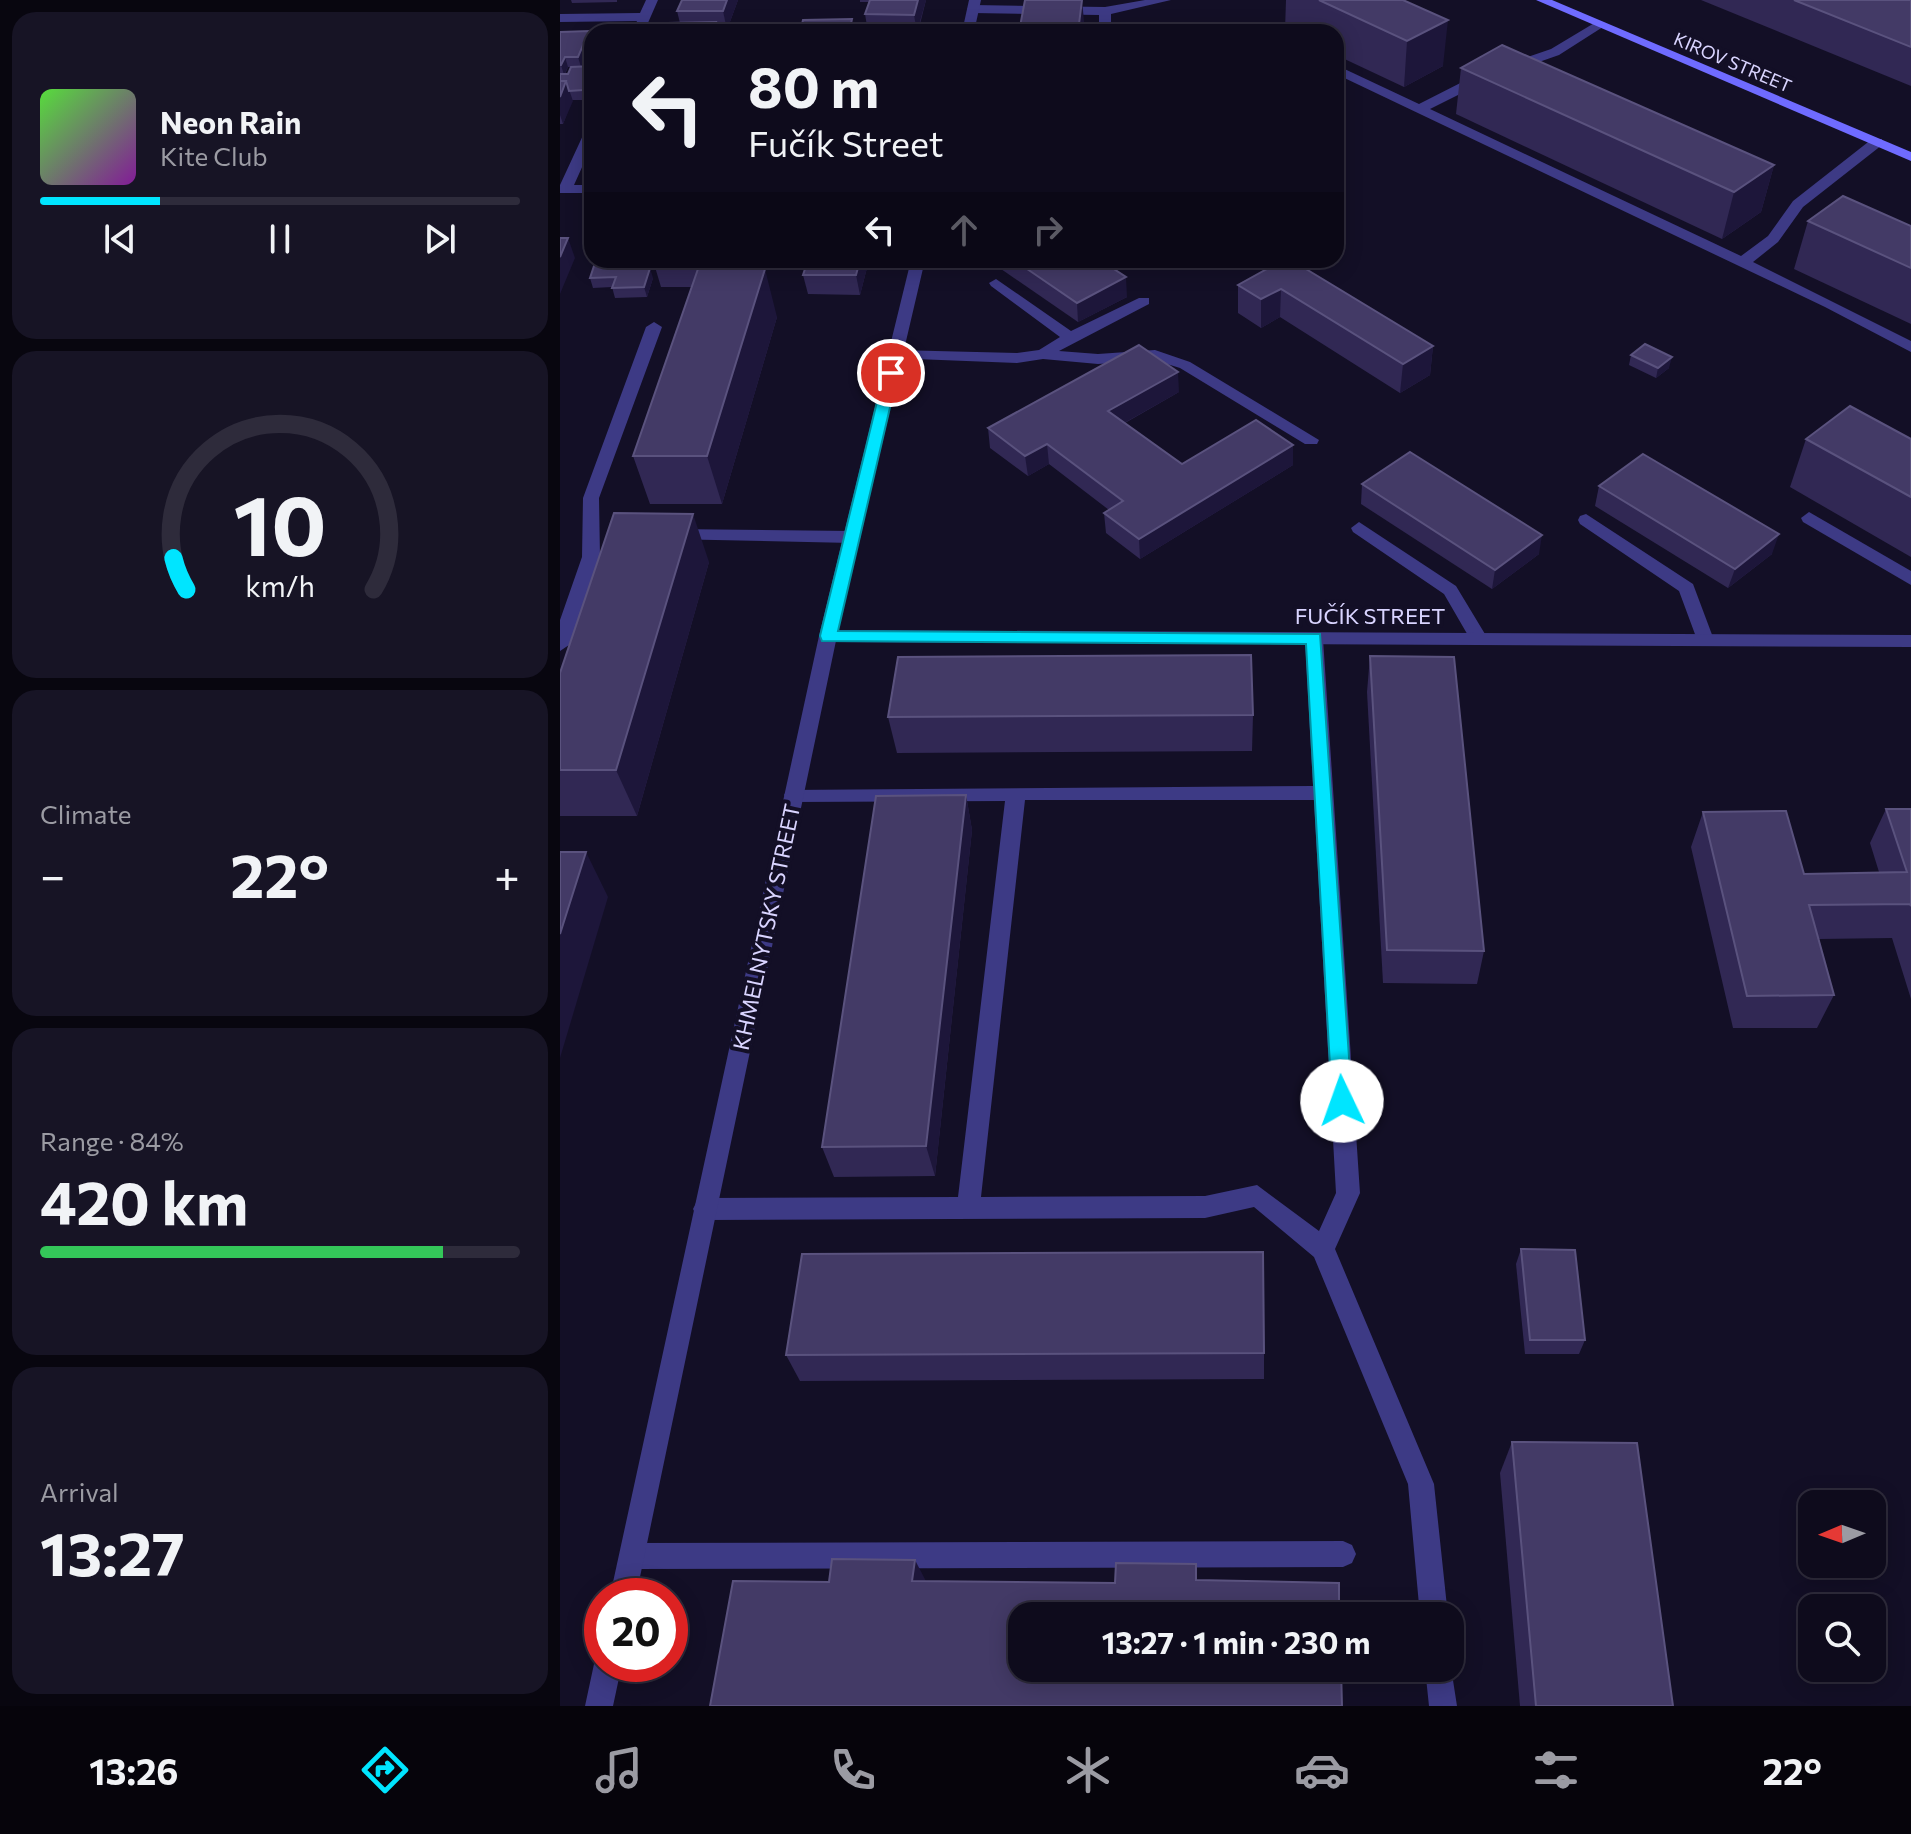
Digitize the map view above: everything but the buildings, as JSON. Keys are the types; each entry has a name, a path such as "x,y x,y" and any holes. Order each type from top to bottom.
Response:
{"main road":[{"name":"KIROV STREET","path":"1542,0 1911,157"}],"street":[{"path":"642,24 652,0"},
{"path":"974,5 1105,11 1165,0"},
{"path":"1105,11 1105,24"},
{"path":"560,18 645,17"},
{"path":"1419,109 1485,76 1555,52 1600,25"},
{"path":"1344,73 1743,262 1911,347"},
{"path":"1743,262 1773,239 1798,204 1877,142"},
{"path":"584,146 562,189 584,189"},
{"name":"KHMELNYTSKY STREET","path":"627,1578 828,636 916,268"},
{"path":"996,283 1070,337"},
{"path":"1043,354 1070,337 1144,301"},
{"path":"560,645 599,534 591,498 654,327"},
{"path":"895,355 1017,358 1043,354 1098,359 1155,355 1185,365 1311,440"},
{"path":"1809,518 1911,579"},
{"path":"1586,520 1687,588 1705,640"},
{"path":"1359,528 1450,590 1479,639"},
{"path":"653,535 852,537"},
{"name":"FUČÍK STREET","path":"828,636 1911,641"},
{"path":"1314,639 1348,1193 1323,1249"},
{"path":"968,1208 1016,793"},
{"path":"794,795 1323,793"},
{"path":"705,1209 1205,1207 1257,1196 1323,1249 1421,1484 1433,1602"},
{"path":"632,1556 1343,1554"},
{"path":"599,1706 604,1682"},
{"path":"1440,1682 1443,1706"}],"route":[{"path":"891,373 828,636 1314,639 1342,1101"}]}
